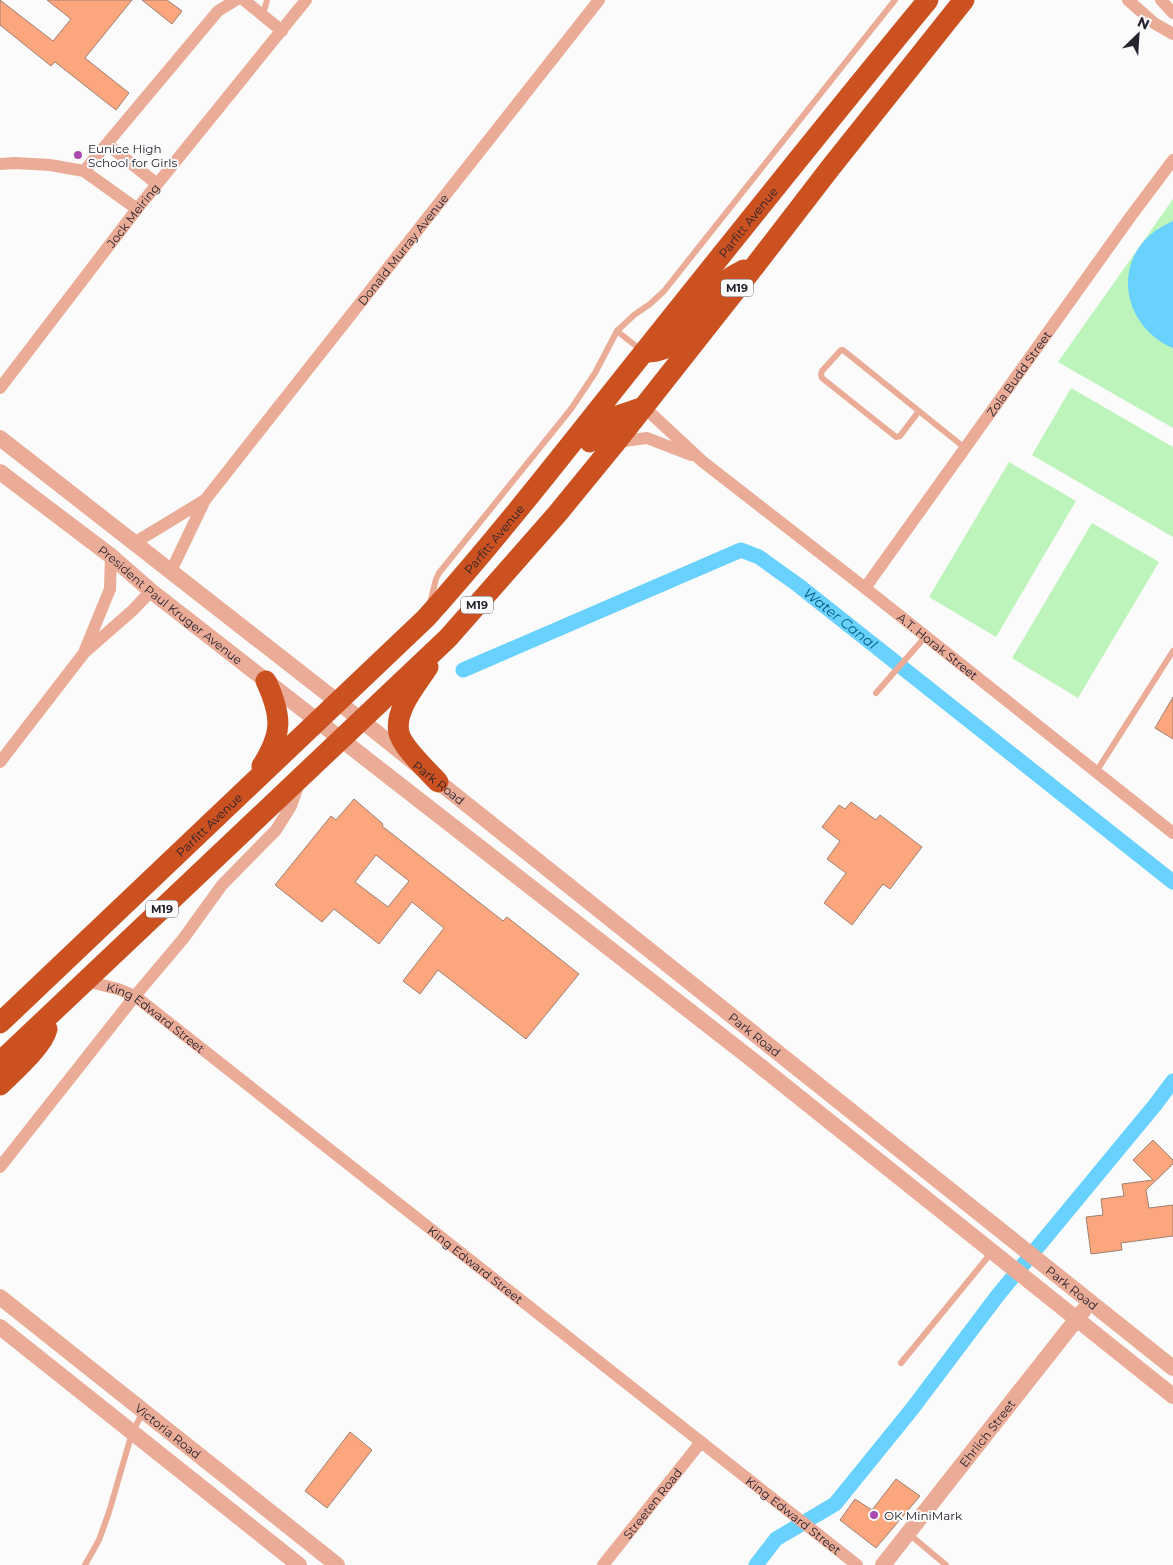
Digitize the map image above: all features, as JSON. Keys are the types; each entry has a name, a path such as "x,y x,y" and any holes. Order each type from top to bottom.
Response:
{"highway":[{"name":"Parfitt Avenue","path":"0,1023 426,618 539,486 813,140 928,0"},
{"name":"M19","path":"0,1062 448,638 558,513 616,442 964,0"},
{"path":"644,352 660,351 672,345 683,334 720,286 736,274 754,267"},
{"path":"498,535 519,526 529,518 579,454 612,418 644,407"},
{"path":"438,782 406,746 399,734 399,722 406,702 448,638"},
{"path":"250,786 271,752 278,723 275,701 266,681"},
{"path":"0,1085 31,1054 46,1035 51,1014"}],"street":[{"path":"84,171 218,11 236,0"},
{"path":"244,0 282,31"},
{"name":"Jock Meiring","path":"0,388 137,209 306,0"},
{"name":"Donald Murray Avenue","path":"172,571 205,500 599,0"},
{"path":"1128,0 1154,22 1173,34"},
{"path":"1161,0 1173,13"},
{"path":"107,144 157,184"},
{"name":"Zola Budd Street","path":"865,588 1173,160"},
{"path":"0,164 50,165 84,171 137,209"},
{"name":"A.T. Horak Street","path":"644,407 702,461 865,588 923,639 1173,833"},
{"name":"President Paul Kruger Avenue","path":"0,438 172,571 337,703"},
{"name":"A.T. Horak Street","path":"616,442 647,438 702,461"},
{"name":"President Paul Kruger Avenue","path":"0,472 111,556 151,591 341,738"},
{"name":"Donald Murray Avenue","path":"134,543 205,500"},
{"path":"84,653 110,589 111,556"},
{"path":"0,762 84,653 133,610 151,591"},
{"name":"Park Road","path":"337,703 361,720 1173,1368"},
{"name":"Park Road","path":"341,738 750,1058 1173,1396"},
{"path":"0,1167 135,996 183,939 222,886 276,830 292,806 301,776"},
{"name":"King Edward Street","path":"86,981 118,989 135,996 856,1565"},
{"name":"Victoria Road","path":"0,1297 337,1565"},
{"name":"Ehrlich Street","path":"883,1565 1090,1302"},
{"name":"Victoria Road","path":"0,1327 299,1565"},
{"path":"38,1358 49,1336"},
{"name":"Streeten Road","path":"603,1565 701,1442"},
{"path":"263,1537 278,1518"}],"lane":[{"path":"263,15 268,0"},
{"path":"426,618 436,579 446,563 571,408 594,373 617,331 664,291 895,0"},
{"path":"617,331 644,352"},
{"path":"919,411 900,436 896,437 822,378 820,374 843,350 919,411 964,448"},
{"path":"877,692 923,639"},
{"path":"1096,772 1173,651"},
{"path":"901,1363 996,1255"},
{"path":"85,1565 99,1540 132,1433 143,1411"},
{"path":"908,1533 946,1565"}],"green space":[{"path":"1173,199 1173,428 1058,362"},
{"path":"1071,388 1173,447 1173,537 1032,455"},
{"path":"1009,462 1076,501 996,637 929,597"},
{"path":"1092,523 1159,562 1078,698 1012,658"}],"water":[{"path":"1173,221 1173,348 1157,339 1135,313 1130,298 1128,281 1131,265 1138,249 1150,235"}],"building":[{"path":"0,0 53,41 71,19 47,0 132,0 85,58 129,93 116,110 55,62 51,66 0,25"},
{"path":"142,0 167,0 182,11 172,24"},
{"path":"1173,697 1173,739 1155,728"},
{"path":"354,799 383,824 382,826 503,921 507,917 579,974 526,1039 438,970 420,994 403,981 444,928 412,902 379,944 334,909 322,922 275,885 331,816 336,820","holes":["376,855 409,881 388,907 355,882"]},
{"path":"851,802 876,820 880,815 922,847 890,889 883,884 852,925 824,903 846,873 827,859 840,841 822,827 839,805 845,809"},
{"path":"1153,1140 1173,1160 1173,1164 1146,1190 1149,1208 1173,1205 1173,1236 1121,1243 1122,1250 1091,1254 1086,1217 1103,1215 1101,1199 1124,1196 1122,1184 1153,1180 1133,1160"},
{"path":"350,1432 372,1450 327,1508 305,1491"},
{"name":"OK MiniMark","path":"896,1479 920,1496 876,1548 840,1520 855,1499 872,1510"}],"waterway":[{"name":"Water Canal","path":"463,670 741,550 759,557 798,585 1173,882"},
{"path":"756,1565 776,1539 835,1504 912,1409 998,1295 1173,1081"}],"place":[{"name":"Eunice High School for Girls","path":"78,155"},
{"name":"OK MiniMark","path":"874,1515"}]}
